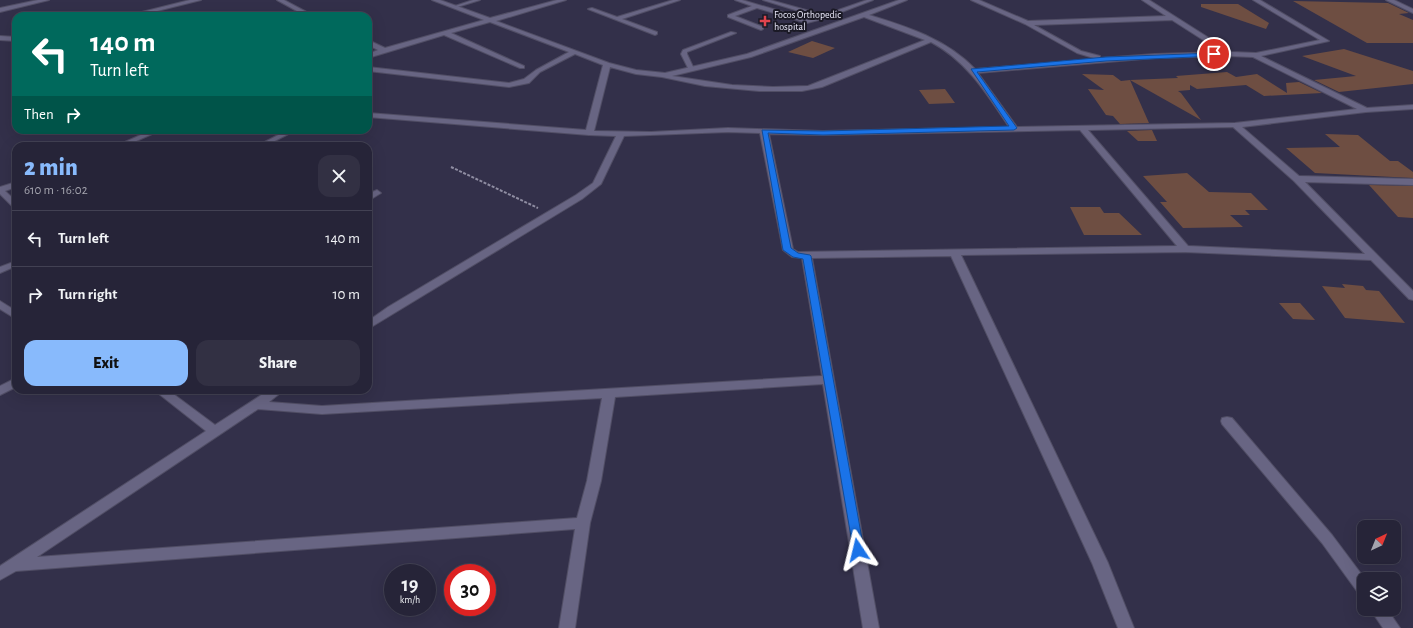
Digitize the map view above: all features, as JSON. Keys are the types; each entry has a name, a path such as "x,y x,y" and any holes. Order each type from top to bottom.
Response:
{"street":[{"path":"0,10 46,0"},
{"path":"146,12 198,0"},
{"path":"280,0 303,12"},
{"path":"435,0 607,64 636,72 665,75 688,82 739,88 811,87 930,40"},
{"path":"372,54 563,0"},
{"path":"665,75 749,56 904,0"},
{"path":"974,0 1027,23 1078,52 1106,59"},
{"path":"1146,0 1229,54"},
{"path":"973,71 1106,59 1229,54 1256,55 1326,41 1256,0"},
{"path":"1389,0 1413,12"},
{"path":"862,14 930,40 955,53 973,71 1014,128"},
{"path":"1027,23 1173,18"},
{"path":"445,33 522,67"},
{"path":"0,38 12,39"},
{"path":"372,44 384,50"},
{"path":"372,69 509,85 526,81 538,71 574,52"},
{"path":"1256,55 1366,110"},
{"path":"590,133 607,64"},
{"path":"372,115 590,133 621,134 764,131 823,133 1014,128 1235,125 1366,110 1413,107"},
{"path":"1235,125 1297,179 1413,297"},
{"path":"1082,128 1185,249"},
{"path":"764,131 788,250 796,255 955,254 1185,249 1375,257"},
{"path":"372,323 392,309 579,197 597,184 621,134"},
{"path":"1297,179 1413,182"},
{"path":"372,196 377,194"},
{"path":"955,254 1100,563 1126,628"},
{"path":"807,256 871,628"},
{"path":"0,304 12,313"},
{"path":"256,406 322,410 829,380"},
{"path":"0,391 12,384"},
{"path":"165,394 214,431"},
{"path":"0,574 214,431 256,406 272,394"},
{"path":"567,628 583,523 594,482 608,394"},
{"path":"1227,421 1327,538 1357,579"},
{"path":"15,565 583,523"},
{"path":"1383,616 1392,628"}],"lane":[{"path":"454,7 478,0"},
{"path":"616,19 678,0"},
{"path":"737,0 807,21 824,17 871,0"},
{"path":"762,28 730,16 767,1 824,17"},
{"path":"590,9 655,33"},
{"path":"691,69 684,54 685,51 733,33"},
{"path":"129,142 148,134"},
{"path":"268,142 285,134"},
{"path":"12,186 0,190 12,201"},
{"path":"0,270 12,265"}],"path":[{"path":"452,167 550,213"}],"building":[{"path":"1293,1 1388,3 1409,13 1399,14 1413,20 1413,43 1367,43"},
{"path":"1201,4 1238,4 1269,23 1266,29 1201,7"},
{"path":"812,41 835,48 813,58 788,52"},
{"path":"1344,49 1413,71 1413,84 1339,92 1314,80 1356,76 1302,56"},
{"path":"1227,72 1236,77 1257,74 1287,93 1286,83 1299,82 1322,93 1264,96 1246,85 1197,89 1190,85 1190,90 1178,91 1201,120 1130,80 1178,78 1176,76"},
{"path":"1082,74 1113,75 1121,81 1130,80 1149,123 1120,124 1113,116 1106,115 1088,89 1104,90"},
{"path":"945,89 955,103 929,104 919,90"},
{"path":"1152,130 1157,141 1138,141 1127,131"},
{"path":"1325,134 1358,135 1390,161 1398,161 1413,172 1413,178 1315,173 1286,148 1340,147"},
{"path":"1187,173 1209,192 1251,193 1268,210 1245,210 1250,215 1230,215 1243,227 1183,228 1160,202 1167,202 1143,176"},
{"path":"1369,185 1413,186 1413,218 1398,217"},
{"path":"1070,207 1100,207 1104,213 1119,213 1142,235 1084,235"},
{"path":"1342,284 1363,286 1366,290 1379,291 1405,323 1345,318 1322,286 1345,288"},
{"path":"1279,303 1300,303 1315,320 1293,319"}],"place":[{"name":"Focos Orthopedic hospital","path":"765,21"}],"route":[{"path":"858,550 807,256 796,255 788,250 764,131 823,133 1014,128 973,71 1106,59 1214,54"}]}
